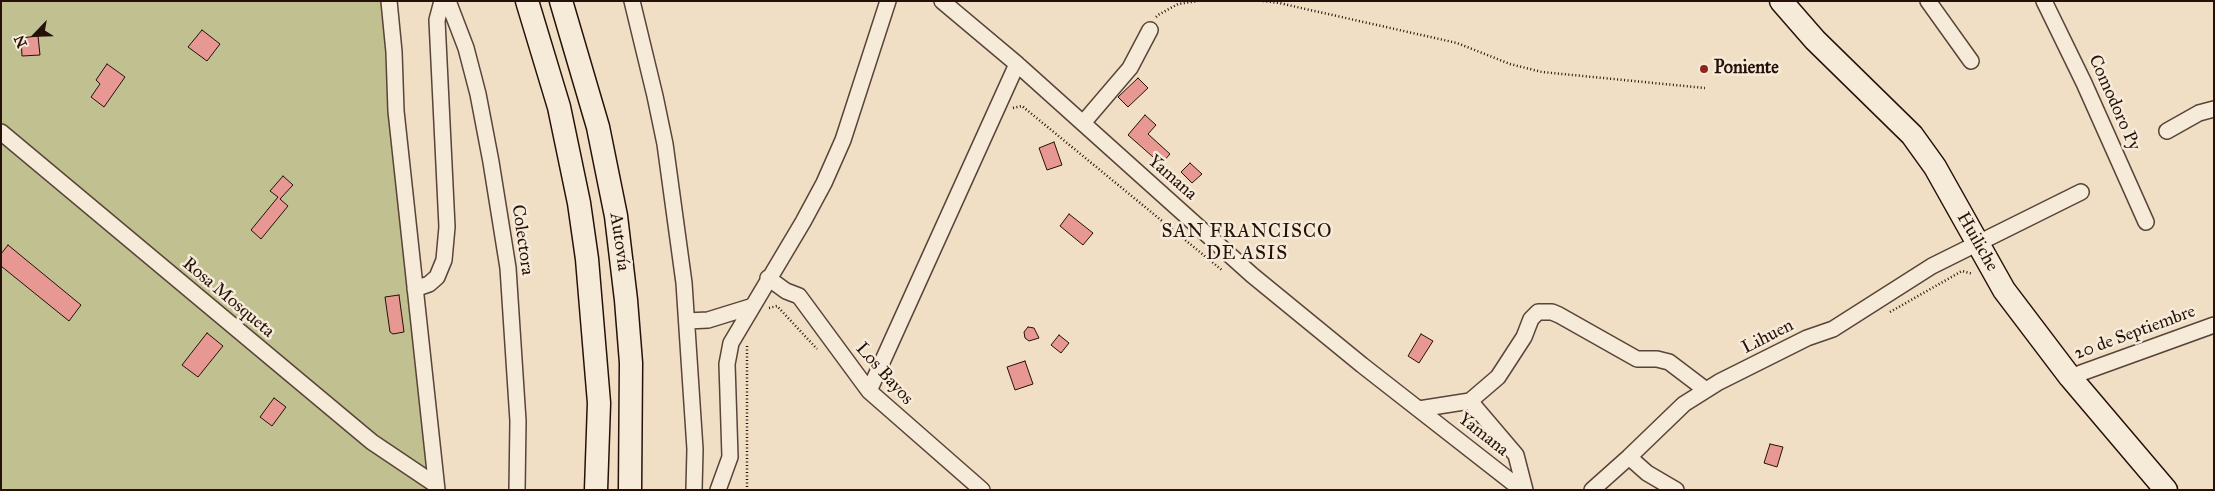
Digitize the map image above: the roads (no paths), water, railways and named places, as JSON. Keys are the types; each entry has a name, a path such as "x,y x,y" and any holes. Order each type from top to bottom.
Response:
{"street":[{"path":"389,1 394,52 396,110 437,488"},
{"path":"415,289 429,284 437,277 444,260 448,227 437,20 442,1"},
{"name":"Colectora","path":"448,1 466,48 478,94 505,250 518,421 517,490"},
{"name":"Autovía","path":"527,1 559,107 579,203 587,260 599,403 596,490"},
{"name":"Autovía","path":"562,1 598,127 616,216 631,363 630,490"},
{"path":"632,1 665,144 684,283 695,449 694,490"},
{"path":"718,490 730,456 728,357 731,343 750,307 803,222 843,140 888,1"},
{"name":"Yamana","path":"942,1 1017,64 1252,275 1523,490"},
{"name":"Huiliche","path":"1781,1 1815,40 1912,135 1935,166 2004,290 2070,377 2166,490"},
{"path":"1928,1 1971,61"},
{"name":"Comodoro Py","path":"2044,1 2084,82 2146,222"},
{"path":"1083,123 1130,68 1150,30"},
{"path":"869,391 1017,64"},
{"path":"2168,131 2199,113 2214,109"},
{"name":"Rosa Mosqueta","path":"1,132 372,442 437,488"},
{"name":"Lihuen","path":"1592,490 1684,404 1706,390 1807,338 1833,329 1932,266 2081,192"},
{"name":"Los Bayos","path":"768,278 799,296 869,391 982,490"},
{"path":"687,321 708,320 750,307"},
{"path":"1419,409 1470,401 1498,377 1524,337 1531,318 1538,312 1552,312 1559,315 1637,359 1657,359 1669,362 1706,390"},
{"name":"20 de Septiembre","path":"2070,377 2214,324"},
{"path":"1470,401 1516,455 1523,490"},
{"path":"1629,457 1647,473 1676,490"}],"place":[{"name":"Poniente","path":"1704,69"}],"district":[{"name":"SAN FRANCISCO DE ASIS","path":"1247,243"}]}
